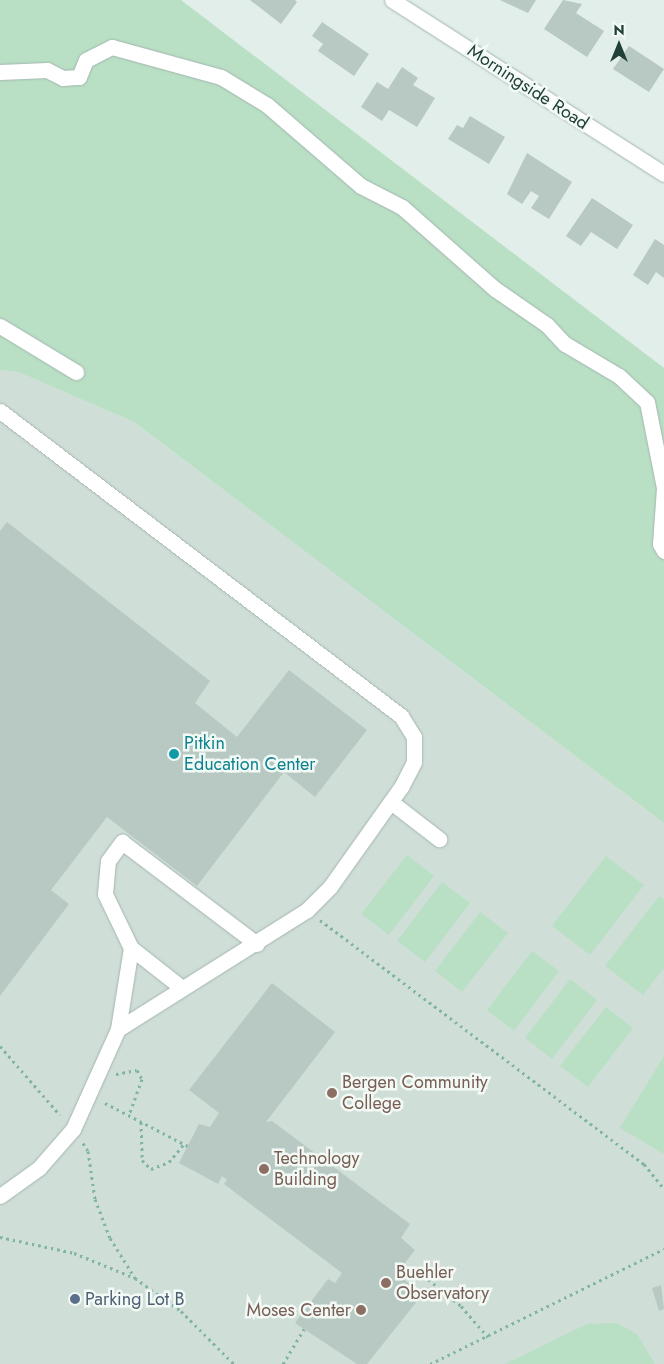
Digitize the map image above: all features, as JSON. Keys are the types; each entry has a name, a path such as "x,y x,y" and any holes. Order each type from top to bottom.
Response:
{"street":[{"name":"Morningside Road","path":"392,0 664,174"},
{"path":"0,72 47,70 63,78 79,77 86,60 112,47 221,77 268,105 360,186 402,207 495,289 547,325 565,344 619,376 646,402 664,488 660,516 664,551"},
{"path":"0,326 76,372"},
{"path":"0,411 402,716 414,737 414,762 390,802 330,887 307,910 257,944 182,988 118,1029"},
{"path":"390,802 439,839"},
{"path":"182,988 131,948 105,894 108,861 122,842 257,944"},
{"path":"0,1196 39,1168 73,1129 118,1029 131,948"}],"path":[{"path":"307,910 644,1164 664,1189"},
{"path":"0,1046 73,1129 88,1150 95,1199 110,1238 135,1278"},
{"path":"112,1074 133,1070 141,1076 142,1088 128,1115"},
{"path":"88,1094 188,1146"},
{"path":"141,1122 142,1160 152,1169 169,1162 184,1144"},
{"path":"0,1237 74,1253 135,1278 181,1311 234,1364"},
{"path":"430,1364 664,1249"},
{"path":"413,1267 461,1306 488,1337"},
{"path":"283,1364 304,1329"}],"shaded area":[{"name":"Bergen Community College","path":"0,370 18,372 134,422 664,823 664,1364 0,1364"}],"green space":[{"path":"0,0 181,0 664,368 664,823 134,422 18,372 0,370"},
{"path":"407,855 434,876 389,935 361,914"},
{"path":"606,856 644,885 590,955 552,926"},
{"path":"442,882 470,903 425,962 397,941"},
{"path":"659,896 664,899 664,968 643,995 605,966"},
{"path":"480,912 508,933 462,992 435,971"},
{"path":"532,951 559,971 514,1031 487,1010"},
{"path":"570,979 597,1000 552,1059 525,1038"},
{"path":"606,1007 633,1028 588,1087 560,1066"},
{"path":"664,1056 664,1154 620,1128"},
{"path":"617,1323 637,1334 655,1364 505,1364 587,1324"}],"building":[{"path":"250,0 295,0 297,2 281,24"},
{"path":"500,0 536,0 528,13"},
{"path":"563,0 582,4 576,13 604,31 587,57 544,29"},
{"path":"322,22 369,54 354,76 318,51 323,44 312,36"},
{"path":"629,46 664,69 649,92 613,69"},
{"path":"402,67 418,78 413,85 435,98 417,127 389,110 382,121 361,107 377,82 388,89"},
{"path":"470,116 505,137 489,164 448,139 457,125 463,128"},
{"path":"527,153 572,182 549,219 531,208 539,196 531,191 522,204 507,194"},
{"path":"592,198 633,225 617,249 591,232 581,246 566,236"},
{"path":"655,239 664,245 664,278 656,272 648,285 633,275"},
{"name":"Pitkin Education Center","path":"7,522 210,681 195,703 237,737 289,670 367,730 315,797 284,772 197,886 107,817 51,890 69,904 0,996 0,531"},
{"name":"Technology Building","path":"272,983 335,1032 266,1122 272,1121 410,1224 401,1238 415,1250 397,1273 422,1295 367,1364 357,1364 295,1323 328,1279 335,1283 342,1273 224,1184 227,1180 222,1176 218,1184 179,1163 199,1124 210,1127 219,1113 189,1090"},
{"path":"661,1285 664,1309 659,1311 652,1288"}],"place":[{"name":"Pitkin Education Center","path":"174,754"},
{"name":"Bergen Community College","path":"332,1093"},
{"name":"Technology Building","path":"264,1169"},
{"name":"Buehler Observatory","path":"386,1283"},
{"name":"Parking Lot B","path":"75,1299"},
{"name":"Moses Center","path":"361,1310"}]}
